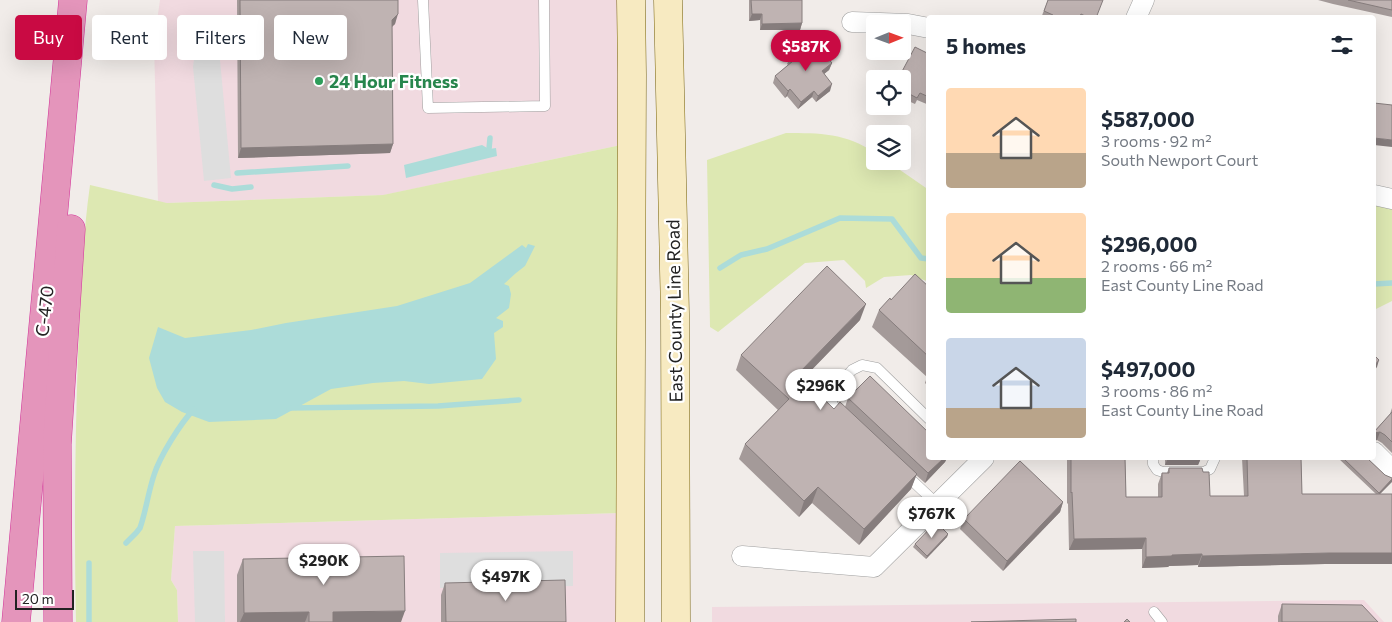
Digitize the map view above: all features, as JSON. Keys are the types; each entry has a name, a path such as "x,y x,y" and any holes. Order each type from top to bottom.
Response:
{"highway":[{"name":"C-470","path":"16,622 73,0"},
{"path":"58,622 58,427 68,265 85,68 78,0"}],"main road":[{"path":"630,622 631,0"},
{"name":"East County Line Road","path":"668,0 675,314 676,622"}],"street":[{"path":"1137,15 1144,0"},
{"path":"852,22 908,24 926,27"},
{"path":"1376,196 1392,199"},
{"path":"1376,454 1392,470"},
{"path":"742,556 874,567 937,504 976,460"}],"lane":[{"path":"423,0 428,108 545,106 544,0"},
{"path":"850,423 835,409 831,400 831,394 852,370 862,365 877,368 926,416"},
{"path":"1152,460 1157,470 1163,472 1204,472 1210,469 1214,460"},
{"path":"893,463 937,504"},
{"path":"1154,612 1162,622"}],"shaded area":[{"path":"160,0 620,0 621,145 384,195 158,202 154,60 167,60 167,15 158,15"},
{"path":"194,60 220,60 231,178 204,181"},
{"path":"621,513 619,622 178,622 177,590 171,580 175,526"},
{"path":"193,551 224,551 225,622 195,622"},
{"path":"573,551 573,586 440,588 440,553"},
{"path":"1364,600 1384,622 712,622 712,607"}],"green space":[{"path":"786,133 821,134 854,141 866,147 866,170 900,170 926,188 926,281 911,275 884,277 866,288 865,281 844,260 805,263 718,332 710,327 707,160"},
{"path":"621,145 621,513 175,526 171,580 177,590 178,622 76,622 75,488 78,355 83,248 90,185 167,203 383,195"},
{"path":"1376,205 1392,208 1392,301 1376,309"}],"water":[{"path":"482,145 489,149 496,148 497,156 406,178 404,165"},
{"path":"528,244 535,246 525,266 504,284 509,286 511,294 509,308 496,318 503,321 503,327 494,333 496,359 482,379 429,384 404,381 373,383 331,389 276,419 209,422 182,412 165,402 157,388 149,358 158,327 185,338 251,330 397,306 470,283 522,245 526,248"}],"building":[{"path":"240,0 398,0 398,14 392,20 393,144 241,148 240,60 264,60 264,15 240,15"},
{"path":"751,0 802,0 802,23 762,24 762,14 752,14"},
{"path":"1048,0 1103,0 1097,15 1053,15 1044,11"},
{"path":"1348,0 1392,0 1392,10"},
{"path":"811,39 832,63 822,71 832,84 818,96 814,91 801,102 775,76 793,61 790,58"},
{"path":"915,47 926,52 926,96 920,93 917,98 911,95 911,70 903,70 908,60 911,60 911,55"},
{"path":"1376,103 1392,105 1392,140 1376,138"},
{"path":"827,266 866,304 798,374 834,409 840,402 917,474 864,529 818,487 804,501 745,444 789,399 741,355"},
{"path":"915,274 926,284 926,354 879,310 890,298 891,300"},
{"path":"870,376 926,430 926,460 942,460 928,473 848,398"},
{"path":"1392,412 1392,442 1380,432 1376,433 1376,430"},
{"path":"1071,460 1125,460 1126,497 1162,497 1162,473 1169,473 1169,468 1202,468 1203,472 1209,472 1210,496 1248,496 1247,460 1301,460 1302,494 1392,494 1392,553 1202,556 1202,554 1146,557 1146,538 1074,539"},
{"path":"1345,460 1369,460 1385,475 1392,478 1379,493"},
{"path":"1020,461 1063,502 1007,561 964,519"},
{"path":"936,522 948,534 927,556 915,544"},
{"path":"404,556 405,611 333,612 333,622 309,622 309,612 244,613 243,559"},
{"path":"565,580 566,622 446,622 445,583"},
{"path":"1282,604 1362,605 1378,622 1282,622"},
{"path":"1076,619 1076,622 971,622"}],"waterway":[{"path":"489,149 490,138"},
{"path":"237,173 348,166"},
{"path":"214,185 232,189 251,187"},
{"path":"720,268 741,255 767,249 840,218 892,219 921,258 926,259"},
{"path":"1376,284 1392,283"},
{"path":"289,408 438,406 519,400"},
{"path":"126,543 140,528 152,482 161,459 177,431 194,409"},
{"path":"89,563 89,622"}],"place":[{"name":"24 Hour Fitness","path":"319,81"}]}
